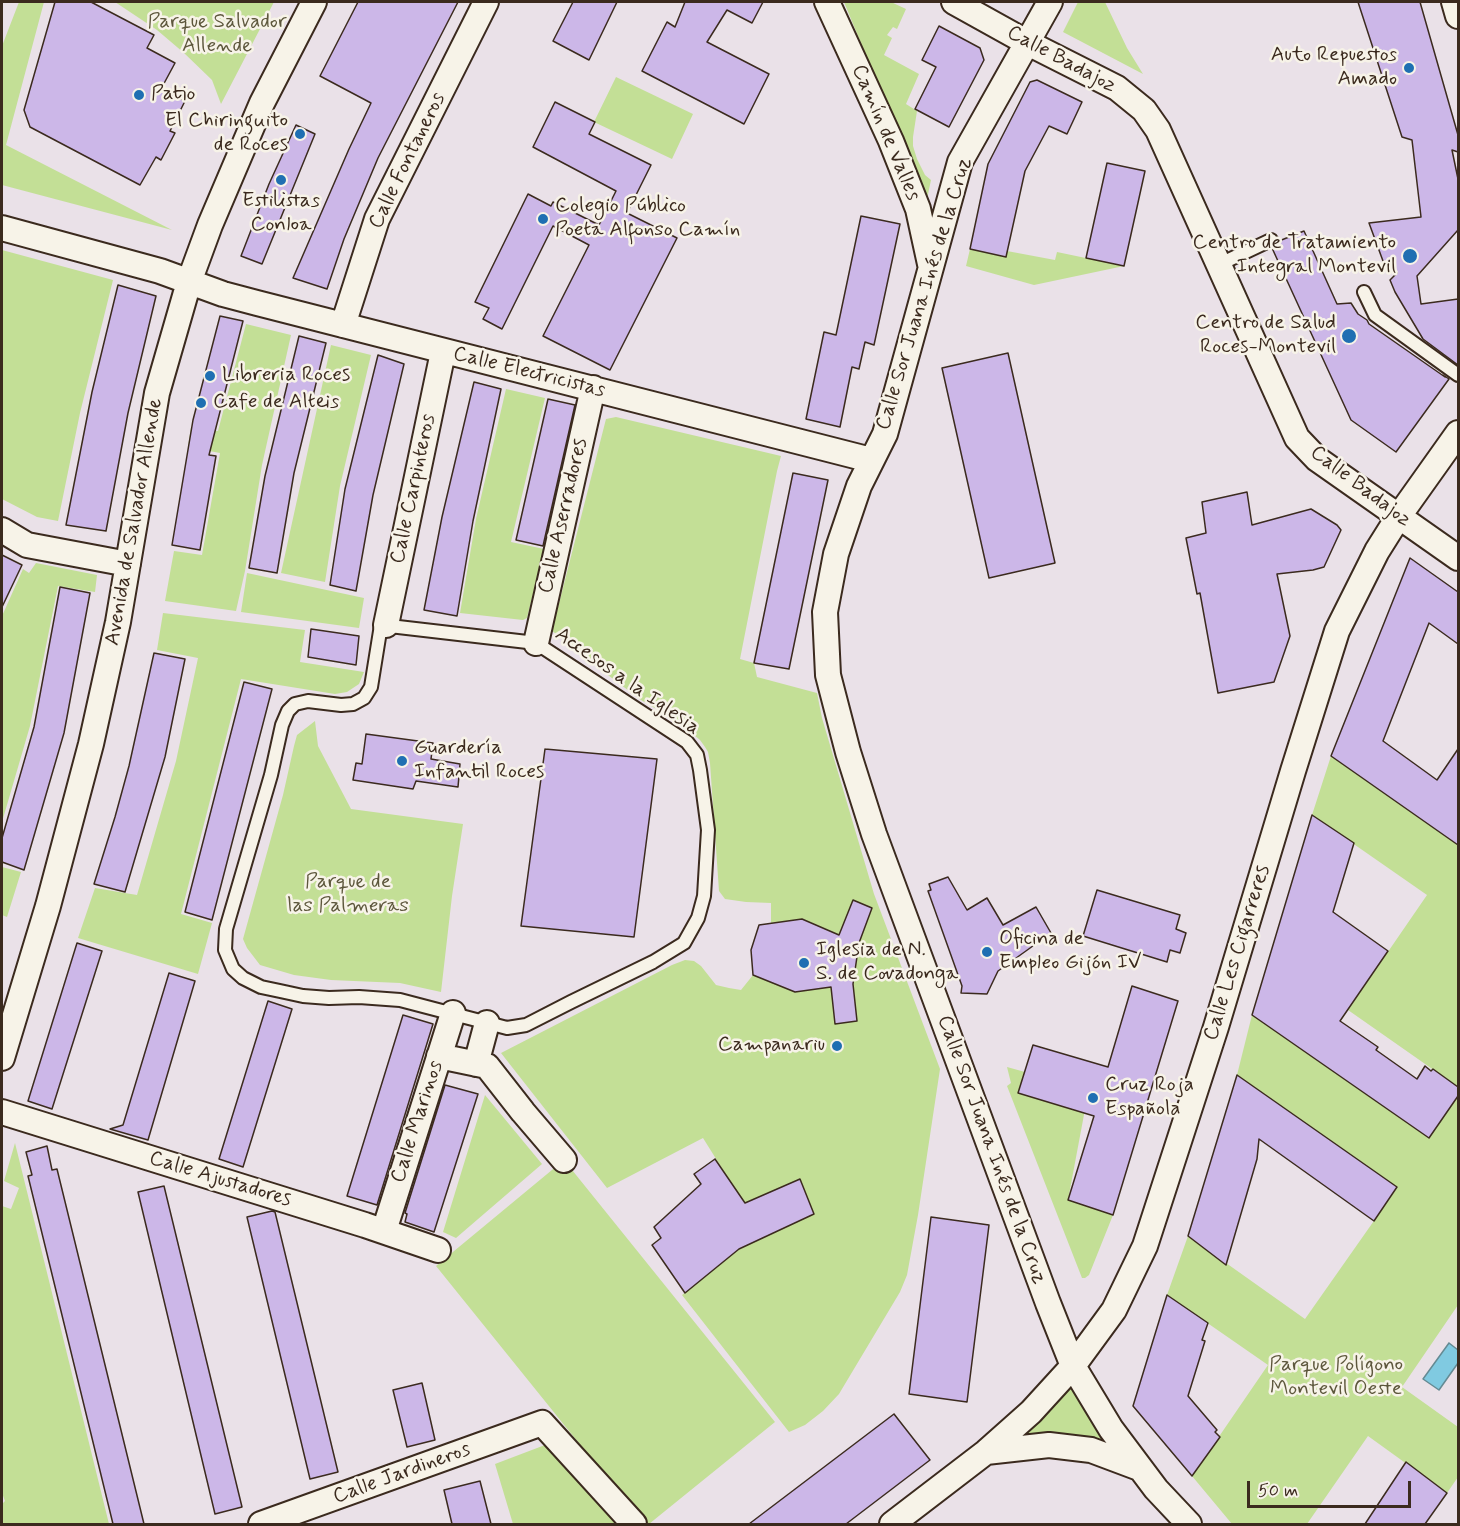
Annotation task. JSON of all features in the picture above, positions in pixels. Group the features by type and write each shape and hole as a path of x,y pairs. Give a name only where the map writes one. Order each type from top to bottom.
{"street":[{"name":"Avenida de Salvador Allende","path":"2,1058 48,906 91,744 118,622 157,393 189,282 210,225 262,103 314,2"},
{"name":"Calle Fontaneros","path":"343,325 377,219 486,2"},
{"name":"Camín de Valles","path":"827,2 891,141 918,209 931,268"},
{"name":"Calle Badajoz","path":"954,2 1117,88 1144,110 1158,130 1297,438 1317,459 1458,558"},
{"name":"Calle Sor Juana Inés de la Cruz","path":"1050,2 960,162 885,434 859,486 836,554 825,612 828,675 848,752 874,834 1073,1366 1111,1429 1139,1468 1189,1524"},
{"path":"1454,2 1458,16"},
{"name":"Calle Electricistas","path":"2,228 160,271 257,303 871,460"},
{"name":"Calle Carpinteros","path":"386,625 443,352"},
{"name":"Calle Aserradores","path":"536,643 592,388"},
{"name":"Calle Les Cigarreres","path":"892,1524 986,1452 1031,1412 1073,1366 1114,1310 1145,1246 1216,1028 1337,631 1377,551 1458,433"},
{"path":"2,530 27,545 128,564"},
{"name":"Calle Marinos","path":"384,1231 453,1013"},
{"path":"476,1064 487,1023"},
{"path":"439,1056 487,1066 564,1160"},
{"name":"Calle Ajustadores","path":"2,1112 384,1231 438,1250"},
{"name":"Calle Jardineros","path":"261,1524 542,1423 634,1524"},
{"path":"986,1452 1049,1444 1090,1450 1139,1468"}],"lane":[{"path":"1218,265 1271,240"},
{"path":"1364,292 1375,315 1458,375"},
{"name":"Accesos a la Iglesia","path":"386,625 381,625 371,687 364,698 353,704 341,705 308,700 295,704 288,711 282,725 271,775 226,929 225,950 233,969 243,978 261,987 303,996 400,1000 507,1028 526,1025 653,962 684,943 699,918 704,896 708,830 697,755 687,742 536,643"},
{"path":"386,625 536,643"}],"green space":[{"path":"19,2 44,2 6,145 172,230 2,185 2,46"},
{"name":"Parque Salvador Allende","path":"115,2 274,2 221,104 212,80 184,53 157,30"},
{"path":"844,2 891,2 906,9 897,29 893,27 887,35 892,38 884,55 919,74 906,104 917,111 913,146 925,175 931,180 927,199 925,199"},
{"path":"1078,2 1105,2 1127,48 1143,74 1063,32"},
{"path":"616,77 693,114 672,159 594,122"},
{"path":"970,249 1005,257 1007,251 1055,260 1057,252 1124,266 1034,285 966,266"},
{"path":"2,250 113,280 80,413 58,521 37,517 2,499"},
{"path":"246,324 291,335 262,465 245,571 236,611 165,601 174,551 202,555 220,453 188,447 191,427 218,431"},
{"path":"331,345 371,355 340,486 325,582 281,573"},
{"path":"506,389 545,398 511,542 544,549 527,618 523,620 460,613 476,519"},
{"path":"616,417 781,456 740,659 754,663 757,677 817,693 822,718 874,894 940,1069 918,1215 907,1275 900,1292 839,1394 805,1425 789,1432 682,1295 739,1249 814,1214 800,1179 715,1217 707,1205 733,1186 703,1138 607,1188 501,1053 685,960 694,961 701,966 716,985 729,988 741,990 753,975 795,992 831,987 835,1024 857,1021 853,984 859,943 872,908 853,901 839,935 803,919 771,923 771,903 725,899 719,891 710,763 705,747 677,721 641,700 552,631 606,419"},
{"path":"36,563 97,575 95,592 58,586 30,726 2,822 2,616 23,569 29,573"},
{"path":"247,573 364,598 359,628 241,612"},
{"path":"163,613 305,630 300,662 364,672 359,684 347,692 335,694 241,679 181,914 212,923 198,974 78,938 95,888 137,895 176,761 198,658 157,650"},
{"name":"Parque de las Palmeras","path":"315,721 318,746 351,809 463,824 441,992 400,983 331,980 294,975 260,965 247,948 243,939 283,795 297,735"},
{"path":"1331,756 1458,845 1458,1087 1348,1010 1427,895 1312,815"},
{"path":"2,867 21,872 7,917 2,915"},
{"name":"Parque Polígono Montevil Oeste","path":"1252,1015 1429,1138 1458,1096 1458,1305 1402,1387 1458,1427 1458,1477 1447,1493 1368,1436 1307,1524 1232,1524 1192,1476 1268,1365 1167,1295 1188,1236 1305,1319 1397,1188 1237,1075"},
{"path":"1007,1067 1025,1072 1018,1093 1086,1104 1068,1200 1113,1215 1089,1275 1085,1278 1082,1278 1007,1086 1011,1083"},
{"path":"485,1095 542,1164 456,1238 443,1232"},
{"path":"15,1143 109,1524 2,1524 2,1504 5,1501 2,1493 2,1206 11,1209 19,1188 4,1181"},
{"path":"564,1160 775,1422 649,1524 644,1524 436,1266"},
{"path":"1071,1387 1075,1388 1091,1420 1114,1452 1016,1442"},
{"path":"545,1445 625,1524 513,1524 495,1464"}],"water":[{"path":"1449,1343 1458,1350 1458,1363 1439,1390 1423,1379"}],"building":[{"name":"Patio","path":"55,2 91,2 154,35 147,48 175,63 161,89 185,101 170,131 175,133 161,160 156,157 140,185 30,127 24,110"},
{"path":"358,2 458,2 378,158 344,239 327,289 293,278 371,103 320,76"},
{"path":"573,2 617,2 589,60 553,41"},
{"path":"685,2 763,2 752,23 727,10 707,42 769,74 744,124 642,71 667,22 675,27"},
{"path":"1358,2 1420,2 1458,135 1458,152 1452,150 1458,179 1458,230 1417,276 1421,304 1458,299 1458,365 1423,339 1395,292 1390,280 1397,273 1383,261 1369,223 1421,217 1412,140 1402,137"},
{"path":"939,26 980,48 984,60 949,127 915,109 936,67 922,60"},
{"path":"1037,80 1082,102 1067,134 1049,126 1025,171 1006,257 970,249 988,164 1030,82"},
{"path":"555,102 595,122 589,134 651,165 627,213 677,238 610,370 543,336 589,245 553,226 502,329 483,319 489,308 475,302 528,194 551,206 553,202 599,225 616,191 533,147"},
{"path":"296,125 315,134 262,264 241,256 269,184"},
{"path":"1107,163 1145,171 1124,266 1086,258"},
{"path":"861,216 900,224 874,345 865,342 859,369 852,367 840,427 806,419 824,332 836,335"},
{"name":"Centro de Salud Roces-Montevil","path":"1304,231 1337,304 1351,303 1358,314 1369,324 1449,379 1396,452 1351,420 1272,248 1279,241"},
{"path":"118,285 156,296 128,413 106,531 66,525 92,392"},
{"path":"220,316 243,321 209,455 216,456 200,550 172,545 193,420"},
{"path":"299,336 326,343 294,473 277,573 249,568 265,476"},
{"path":"1008,353 1055,563 989,578 942,368"},
{"path":"378,355 404,364 373,495 356,591 330,585 345,489"},
{"path":"474,382 501,389 473,521 457,616 424,610 442,517"},
{"path":"548,399 575,405 543,546 516,540"},
{"path":"793,473 828,480 789,669 754,663"},
{"path":"1247,492 1252,525 1311,509 1337,525 1341,530 1324,567 1277,574 1290,636 1274,682 1218,693 1200,593 1197,594 1186,538 1206,533 1202,502"},
{"path":"2,555 22,565 2,607"},
{"path":"1410,558 1458,592 1458,644 1429,623 1383,741 1437,780 1458,749 1458,845 1331,756"},
{"path":"60,587 90,593 64,733 24,870 2,862 2,838 34,727"},
{"path":"311,629 359,636 356,665 308,657"},
{"path":"154,653 185,659 165,757 125,892 94,884 129,766"},
{"path":"244,682 272,689 212,920 185,912"},
{"name":"Guardería Infantil Roces","path":"366,734 433,743 431,759 460,764 458,787 416,781 413,789 353,780 356,763 362,764"},
{"path":"545,749 657,759 634,937 521,926"},
{"path":"1312,815 1354,843 1333,912 1388,951 1340,1021 1378,1047 1376,1050 1417,1079 1425,1066 1458,1087 1458,1096 1429,1138 1252,1015"},
{"name":"Oficina de Empleo Gijón IV","path":"948,877 967,910 987,898 1003,925 1036,907 1051,933 998,971 987,994 961,993 962,986 928,891 931,890 929,884"},
{"path":"1097,890 1180,915 1176,929 1186,933 1180,953 1170,950 1167,962 1083,936"},
{"name":"Iglesia de N. S. de Covadonga","path":"853,900 872,908 859,943 853,984 857,1021 835,1024 831,987 795,992 753,975 751,950 759,925 802,919 839,935"},
{"path":"77,943 102,951 52,1109 28,1101"},
{"path":"169,973 195,981 148,1140 110,1129 123,1125"},
{"name":"Cruz Roja Española","path":"1132,986 1178,1001 1113,1215 1068,1200 1094,1116 1018,1093 1033,1045 1108,1067"},
{"path":"268,1001 292,1009 243,1167 219,1159"},
{"path":"403,1015 433,1024 377,1205 347,1196"},
{"path":"1237,1075 1397,1187 1374,1221 1259,1139 1257,1159 1226,1265 1188,1236"},
{"path":"445,1085 478,1094 434,1232 405,1222 407,1214 405,1213"},
{"path":"47,1146 52,1170 57,1169 144,1524 113,1524 28,1176 32,1175 26,1152"},
{"path":"715,1159 745,1203 800,1179 814,1214 739,1249 685,1293 652,1245 661,1238 654,1227 701,1184 694,1174"},
{"path":"164,1186 242,1507 215,1514 138,1192"},
{"path":"275,1212 338,1472 310,1479 247,1217"},
{"path":"931,1217 989,1225 967,1402 909,1394"},
{"path":"1167,1295 1208,1323 1202,1340 1205,1341 1188,1396 1217,1430 1215,1432 1220,1437 1192,1476 1133,1406"},
{"path":"422,1383 435,1440 407,1447 393,1390"},
{"path":"894,1414 930,1460 846,1524 749,1524"},
{"path":"1406,1462 1447,1493 1425,1524 1365,1524"},
{"path":"480,1481 491,1524 452,1524 444,1490"}],"place":[{"name":"Auto Repuestos Amado","path":"1409,68"},
{"name":"Patio","path":"139,95"},
{"name":"El Chiringuito de Roces","path":"300,134"},
{"name":"Estilistas Conloa","path":"281,180"},
{"name":"Colegio Público Poeta Alfonso Camín","path":"543,219"},
{"name":"Centro de Tratamiento Integral Montevil","path":"1410,256"},
{"name":"Centro de Salud Roces-Montevil","path":"1349,336"},
{"name":"Libreria Roces","path":"210,376"},
{"name":"Cafe de Alteis","path":"201,403"},
{"name":"Guardería Infantil Roces","path":"402,761"},
{"name":"Oficina de Empleo Gijón IV","path":"987,952"},
{"name":"Iglesia de N. S. de Covadonga","path":"804,963"},
{"name":"Campanariu","path":"837,1046"},
{"name":"Cruz Roja Española","path":"1093,1098"}]}
